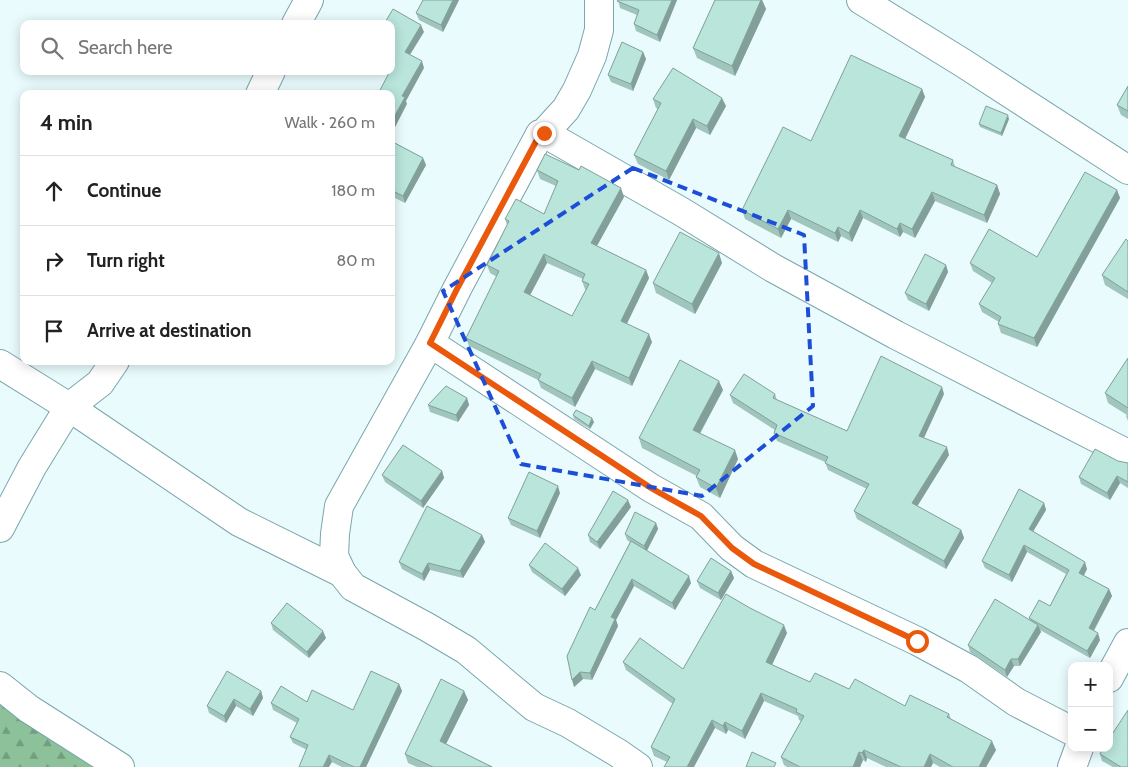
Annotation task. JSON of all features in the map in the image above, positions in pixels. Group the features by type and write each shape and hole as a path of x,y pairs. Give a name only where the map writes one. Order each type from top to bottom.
{"street":[{"path":"298,20 309,0"},
{"path":"599,0 599,30 592,56 577,90 566,109 544,133 540,134 430,343 339,506 334,556 342,573 353,587 427,626 466,650 534,707 568,724 638,767"},
{"path":"861,0 964,63 1128,170"},
{"path":"262,90 270,75"},
{"path":"544,133 682,212 781,272 896,335 1128,454"},
{"path":"430,343 651,488 701,516 732,548 754,564 917,641 969,669 1016,702 1068,729"},
{"path":"0,364 69,407 239,522 342,573"},
{"path":"0,528 32,467 69,407 100,383 112,365"},
{"path":"1116,678 1128,643"},
{"path":"0,686 29,709 120,767"},
{"path":"1072,767 1077,752"}],"highlighted area":[{"path":"633,168 804,235 813,406 702,496 521,464 443,291"}],"green space":[{"path":"0,704 95,767 0,767"}],"building":[{"path":"423,0 453,0 441,25 416,13"},
{"path":"618,0 672,0 657,35 634,24 639,10"},
{"path":"715,0 761,0 732,66 693,48"},
{"path":"393,9 421,25 405,52 422,61 402,96 405,97 395,116 395,90 380,90 388,75 395,75 395,20 386,20"},
{"path":"622,42 643,52 631,84 608,75"},
{"path":"851,55 922,89 899,136 953,160 951,165 997,185 984,215 932,192 912,229 900,223 897,229 860,210 849,233 838,227 835,233 788,210 778,229 742,210 783,127 811,141"},
{"path":"673,68 722,98 707,126 693,119 666,171 634,155 661,103 653,99"},
{"path":"1128,86 1128,111 1117,105"},
{"path":"986,106 1008,115 1001,133 979,124"},
{"path":"395,143 423,158 403,196 395,192"},
{"path":"545,154 579,170 581,166 621,188 591,243 646,270 621,321 649,334 629,378 592,361 572,398 538,380 541,374 466,338 499,271 487,265 509,221 505,219 516,199 544,214 558,181 537,170","holes":["544,254 585,274 582,281 589,284 572,316 524,292"]},
{"path":"1085,172 1117,190 1034,338 998,324 1001,317 979,304 995,278 970,263 989,229 1037,257"},
{"path":"680,232 719,253 692,304 653,283"},
{"path":"1126,239 1128,241 1128,292 1102,275"},
{"path":"925,254 946,265 926,304 905,293"},
{"path":"881,356 942,387 919,436 947,447 912,503 961,530 944,561 854,511 869,484 825,463 828,457 774,433 777,425 730,395 744,374 775,394 773,398 847,431"},
{"path":"1128,358 1128,408 1105,393"},
{"path":"680,360 719,381 693,430 735,450 716,488 696,477 700,470 639,438"},
{"path":"446,386 467,398 456,415 428,405"},
{"path":"576,410 592,418 589,426 573,415"},
{"path":"403,445 442,471 421,501 382,475"},
{"path":"1095,449 1118,461 1128,463 1128,482 1117,476 1107,493 1079,477"},
{"path":"529,472 558,486 537,531 508,518"},
{"path":"1019,489 1044,503 1029,529 1085,562 1079,573 1109,589 1089,628 1098,633 1087,651 1029,618 1039,600 1050,606 1069,570 1024,545 1009,575 982,561"},
{"path":"613,491 628,500 597,542 588,535"},
{"path":"427,506 482,535 460,571 428,563 422,574 399,562"},
{"path":"635,512 656,523 644,546 625,534"},
{"path":"631,541 689,576 672,603 632,579 611,617 615,619 590,673 580,672 572,680 567,656 590,607 595,610"},
{"path":"545,543 578,568 562,589 529,565"},
{"path":"711,558 731,571 718,593 697,581"},
{"path":"726,594 784,625 766,662 810,682 815,673 849,689 855,679 905,706 910,695 949,714 947,717 992,741 979,767 953,767 930,754 924,767 901,767 864,750 862,753 859,752 853,767 800,767 781,757 804,716 796,712 797,709 761,693 742,731 725,722 723,726 712,720 687,767 664,767 670,757 651,747 675,699 623,662 640,638 683,669"},
{"path":"995,599 1038,625 1018,659 1011,659 1005,670 968,645"},
{"path":"287,603 323,631 307,652 271,623"},
{"path":"227,671 261,691 250,709 234,699 224,716 207,706"},
{"path":"371,671 399,684 360,767 354,767 329,755 323,767 299,767 308,745 290,737 299,719 271,703 281,686 307,702 312,690 353,710"},
{"path":"441,679 464,691 440,741 492,767 433,767 405,754"},
{"path":"1128,710 1128,767 1121,767 1100,754 1101,752 1113,752 1113,733"},
{"path":"752,752 776,763 774,767 746,767"}],"route":[{"path":"544,133 540,134 430,343 651,488 701,516 732,548 754,564 917,641"}]}
